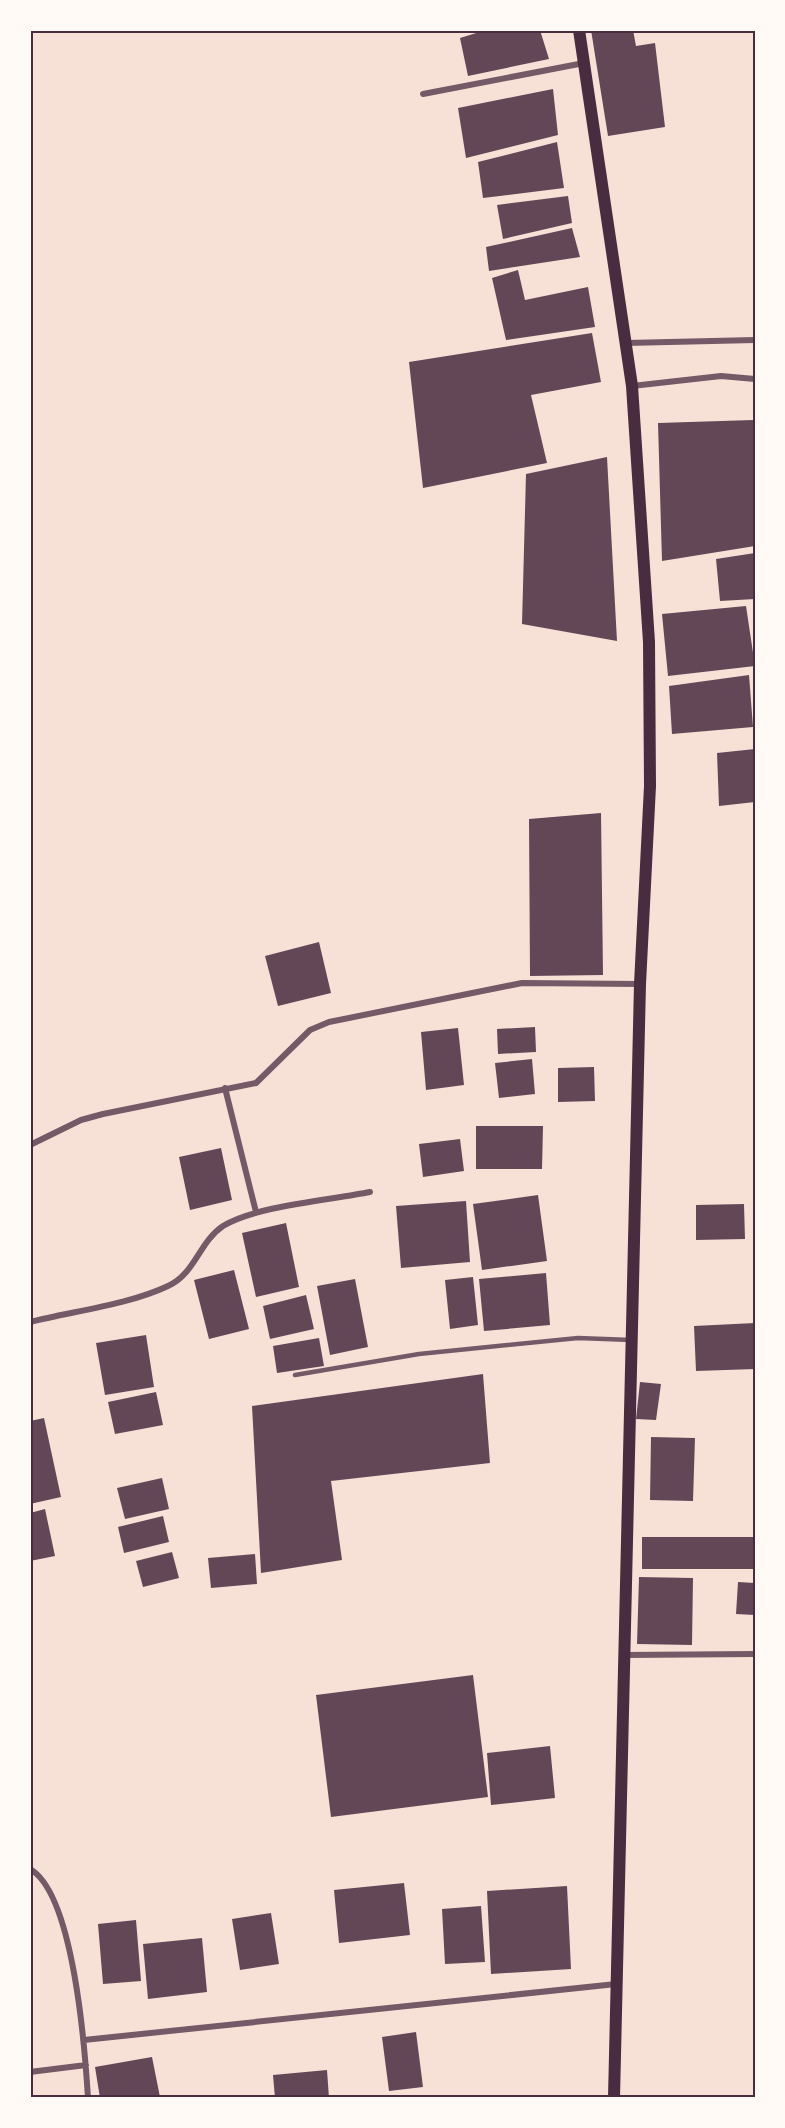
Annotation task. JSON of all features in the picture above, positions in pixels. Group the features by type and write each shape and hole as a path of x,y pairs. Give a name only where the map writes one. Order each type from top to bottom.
{"main road":[{"path":"579,30 632,386 649,642 650,786 640,984 614,2098"}],"street":[{"path":"423,94 585,63"},
{"path":"626,343 755,340"},
{"path":"632,386 721,376 755,379"},
{"path":"30,1145 81,1120 256,1083 310,1030 357,1015 439,1002 522,983 640,984"},
{"path":"225,1089 256,1212"},
{"path":"30,1322 150,1293 170,1285 188,1272 208,1242 222,1227 256,1212 370,1192"},
{"path":"624,1655 755,1654"},
{"path":"30,1869 44,1882 67,1935 84,2040 88,2098"},
{"path":"84,2040 616,1984"},
{"path":"30,2072 86,2065"}],"lane":[{"path":"295,1375 419,1354 578,1338 631,1340"}],"building":[{"path":"486,30 540,30 549,59 468,76 460,38"},
{"path":"591,30 633,30 636,46 655,43 665,127 608,136"},
{"path":"553,89 558,135 466,158 458,108"},
{"path":"557,142 564,188 483,198 478,162"},
{"path":"568,196 572,223 503,239 497,205"},
{"path":"572,228 580,257 489,271 486,247"},
{"path":"518,270 525,300 588,287 595,327 506,340 492,278"},
{"path":"592,333 601,382 531,395 547,463 423,488 409,362"},
{"path":"753,420 755,546 662,561 658,423"},
{"path":"607,457 617,641 522,624 526,474"},
{"path":"755,553 755,599 720,601 716,559"},
{"path":"746,606 755,666 668,676 662,614"},
{"path":"749,675 753,727 672,734 669,686"},
{"path":"755,749 755,802 719,806 717,753"},
{"path":"601,813 603,975 530,976 529,819"},
{"path":"319,942 331,993 278,1006 265,956"},
{"path":"535,1027 536,1052 498,1054 497,1029"},
{"path":"458,1028 464,1085 426,1090 421,1032"},
{"path":"532,1059 535,1094 499,1098 495,1063"},
{"path":"594,1067 595,1101 558,1102 558,1068"},
{"path":"476,1126 543,1126 542,1169 476,1169"},
{"path":"460,1139 464,1171 423,1177 419,1144"},
{"path":"221,1148 232,1200 190,1210 179,1157"},
{"path":"538,1195 547,1261 482,1270 473,1204"},
{"path":"466,1201 470,1262 401,1268 396,1206"},
{"path":"744,1204 745,1239 696,1240 696,1205"},
{"path":"286,1223 299,1287 256,1297 242,1233"},
{"path":"234,1270 249,1329 209,1339 194,1280"},
{"path":"546,1273 550,1325 484,1331 479,1279"},
{"path":"473,1277 478,1325 450,1329 445,1280"},
{"path":"355,1279 368,1347 330,1355 317,1286"},
{"path":"306,1295 314,1329 270,1339 263,1306"},
{"path":"755,1323 755,1369 696,1371 694,1326"},
{"path":"146,1335 154,1387 105,1395 96,1343"},
{"path":"319,1338 324,1366 277,1373 273,1346"},
{"path":"483,1374 490,1463 331,1481 342,1560 261,1573 252,1406"},
{"path":"640,1382 661,1384 656,1420 636,1419"},
{"path":"156,1392 163,1425 115,1434 108,1402"},
{"path":"44,1418 61,1497 30,1504 30,1421"},
{"path":"651,1437 695,1438 693,1501 650,1500"},
{"path":"162,1478 169,1509 125,1519 117,1488"},
{"path":"45,1509 55,1556 30,1561 30,1513"},
{"path":"163,1516 169,1542 124,1553 118,1527"},
{"path":"642,1537 755,1537 755,1569 642,1569"},
{"path":"172,1552 179,1578 143,1587 136,1561"},
{"path":"255,1554 257,1584 211,1588 208,1558"},
{"path":"639,1577 693,1578 692,1645 637,1644"},
{"path":"738,1582 755,1583 755,1615 736,1614"},
{"path":"473,1675 488,1797 331,1817 316,1695"},
{"path":"550,1746 555,1798 491,1805 487,1753"},
{"path":"404,1883 410,1935 339,1943 334,1890"},
{"path":"567,1886 571,1969 491,1974 487,1891"},
{"path":"481,1906 485,1962 445,1964 442,1909"},
{"path":"271,1913 279,1964 240,1970 232,1919"},
{"path":"136,1920 141,1981 103,1984 98,1924"},
{"path":"202,1938 207,1992 148,1999 143,1944"},
{"path":"416,2032 423,2087 389,2091 382,2037"},
{"path":"152,2057 160,2097 100,2098 95,2067"},
{"path":"327,2070 329,2098 275,2098 273,2075"}]}
